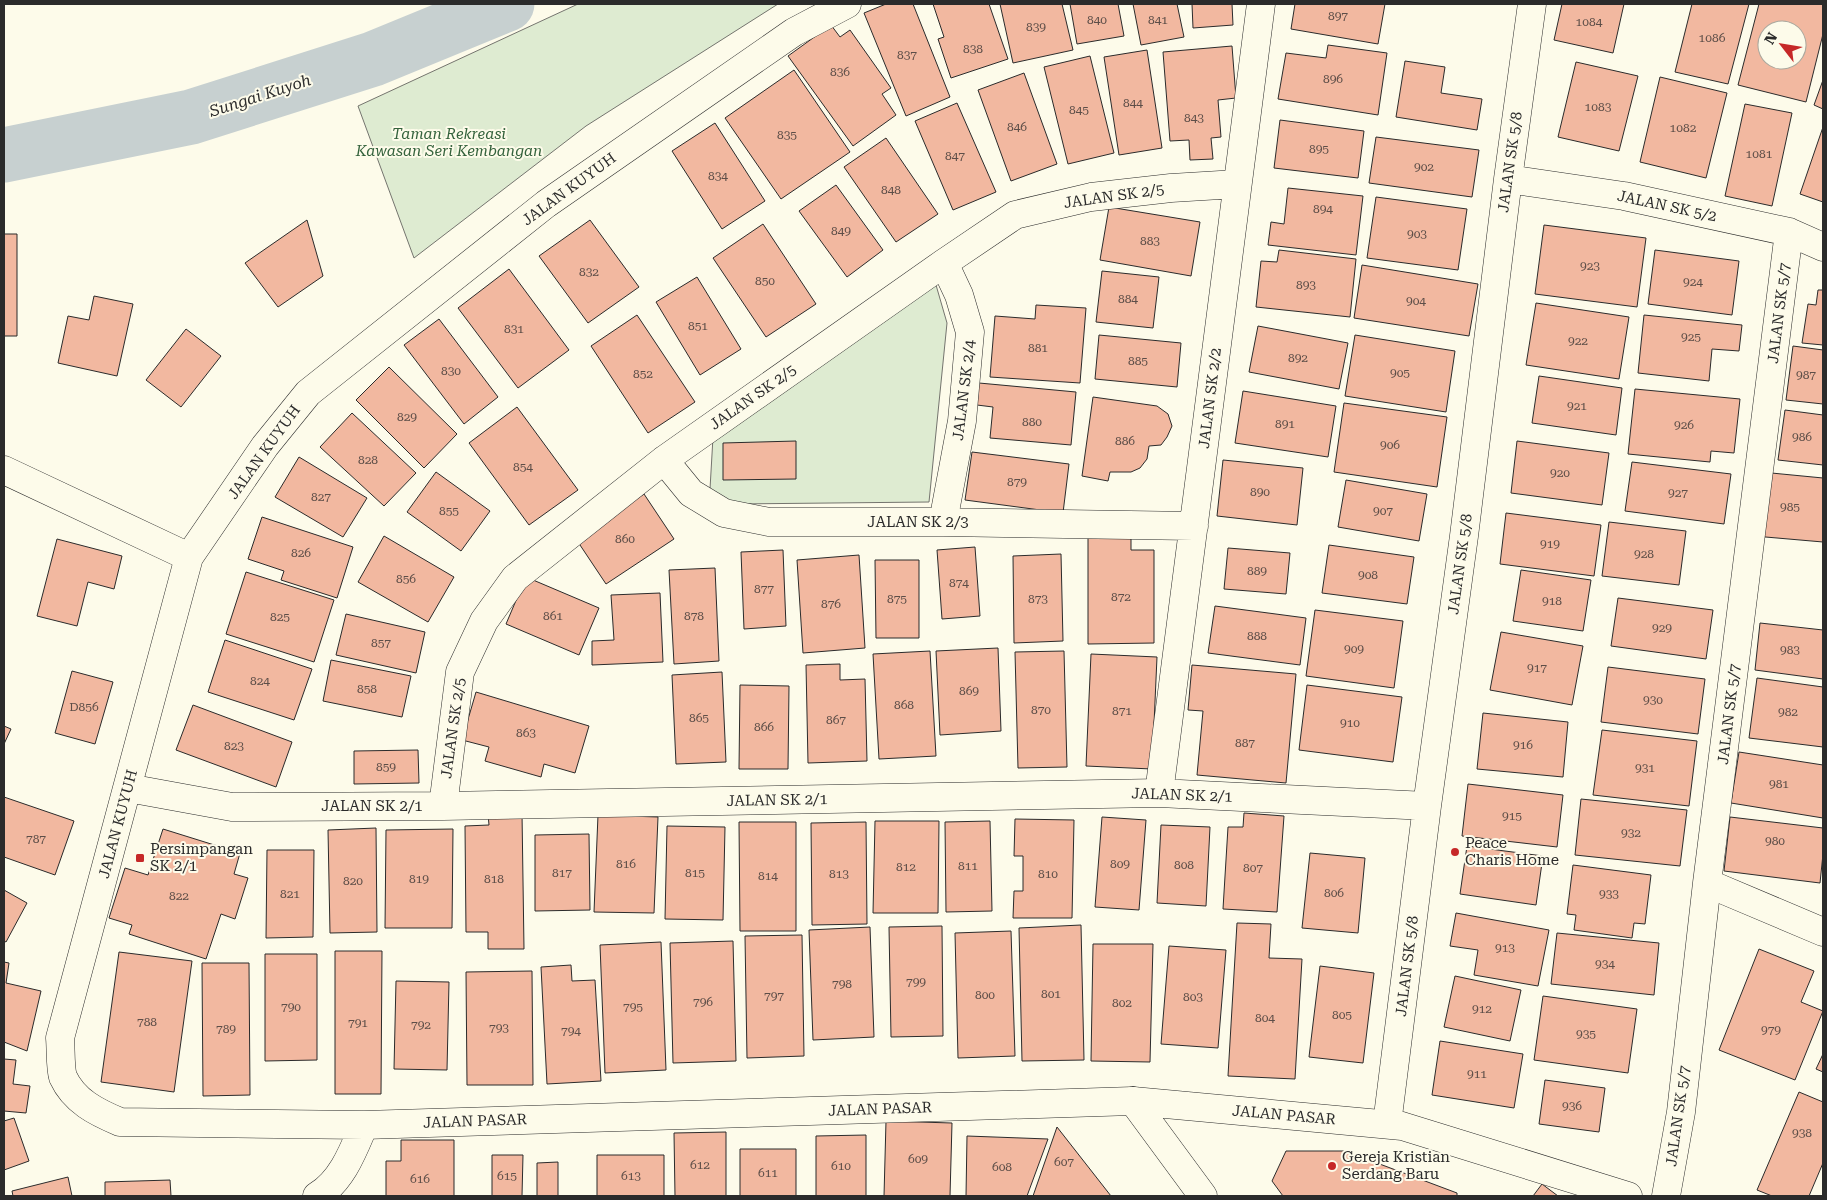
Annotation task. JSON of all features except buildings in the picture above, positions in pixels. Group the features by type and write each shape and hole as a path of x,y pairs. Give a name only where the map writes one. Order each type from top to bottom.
{"street":[{"name":"JALAN KUYUH","path":"120,1122 99,1113 79,1100 63,1076 60,1038 189,557 264,446 308,392 546,204 794,32 847,4"},
{"name":"JALAN SK 2/2","path":"1159,793 1261,4"},
{"name":"JALAN SK 5/8","path":"1387,1124 1532,4"},
{"name":"JALAN SK 5/2","path":"1508,180 1624,196 1789,232 1823,247"},
{"name":"JALAN SK 2/5","path":"443,806 460,672 484,622 515,578 664,460 944,262 1015,215 1091,196 1237,184"},
{"name":"JALAN SK 5/7","path":"1666,1196 1681,1112 1707,883 1789,232"},
{"name":"JALAN SK 2/4","path":"943,522 962,422 970,332 960,295 944,262"},
{"name":"JALAN SK 2/3","path":"664,460 691,493 724,513 769,522 943,522 1194,526"},
{"path":"4,470 189,557"},
{"name":"JALAN SK 2/1","path":"128,788 232,807 443,806 1159,793 1427,806"},
{"path":"1707,883 1823,932"},
{"path":"1133,1101 1203,1196"},
{"name":"JALAN PASAR","path":"120,1122 364,1125 1133,1101 1402,1126 1628,1196"},
{"path":"317,1196 328,1189 348,1162 364,1125"}],"green space":[{"name":"Taman Rekreasi Kawasan Seri Kembangan","path":"578,4 778,4 586,126 414,258 358,106"},
{"path":"936,285 947,323 929,502 734,504 710,489 713,437"}],"waterway":[{"name":"Sungai Kuyoh","path":"4,155 191,117 373,59 507,4"}],"place":[{"name":"Peace Charis Home","path":"1455,852"},
{"name":"Persimpangan SK 2/1","path":"140,858"},
{"name":"Gereja Kristian Serdang Baru","path":"1332,1166"}]}
